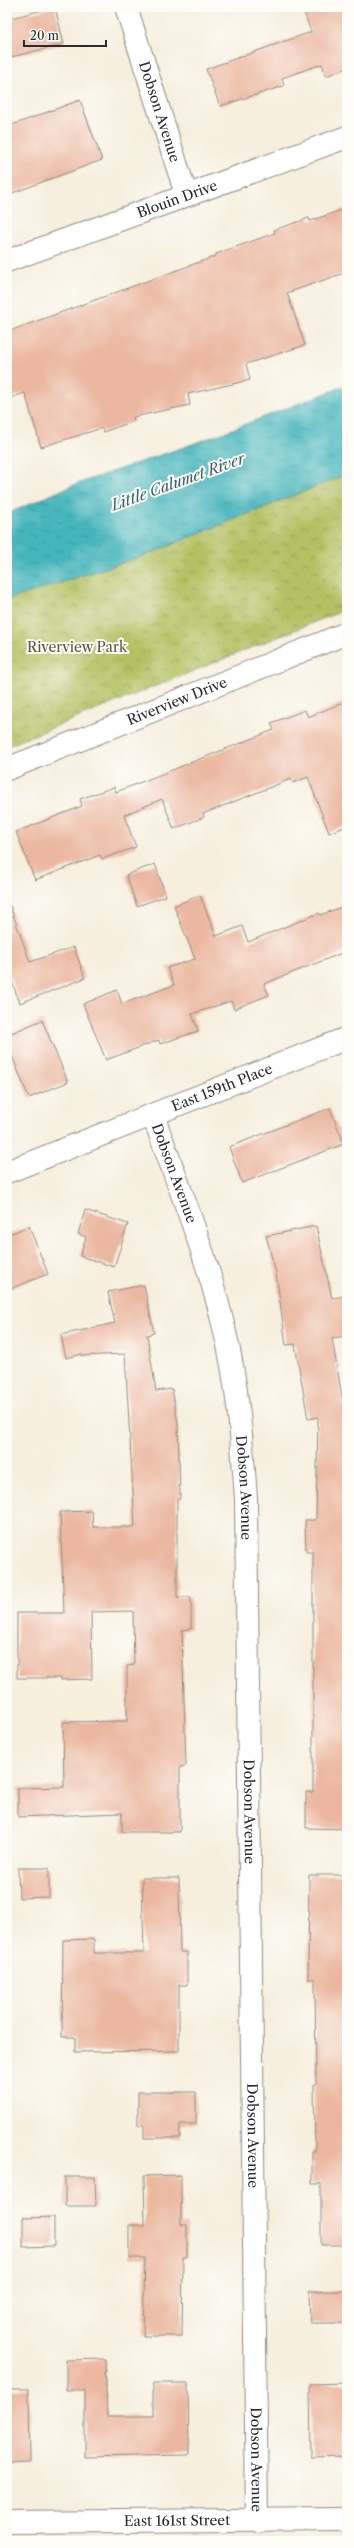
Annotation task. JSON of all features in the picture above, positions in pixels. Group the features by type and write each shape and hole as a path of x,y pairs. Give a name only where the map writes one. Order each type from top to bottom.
{"street":[{"name":"Dobson Avenue","path":"126,7 186,194"},
{"name":"Blouin Drive","path":"7,261 186,194 347,137"},
{"name":"Riverview Drive","path":"7,770 347,632"},
{"name":"East 159th Place","path":"7,1172 347,1038"},
{"name":"Dobson Avenue","path":"153,1115 208,1270 234,1378 242,1436 246,1499 257,2521"},
{"name":"East 161st Street","path":"7,2522 257,2521 347,2519"}],"green space":[{"name":"Riverview Park","path":"347,474 347,609 7,746 7,600 146,555"}],"water":[{"name":"Little Calumet River","path":"347,385 347,474 146,555 7,600 7,514 71,486 204,440"}],"building":[{"path":"55,7 64,44 7,58 7,19"},
{"path":"302,7 340,7 347,25 347,68 326,76 322,64 282,78 284,86 220,106 206,69 311,32"},
{"path":"80,100 102,160 7,195 7,127"},
{"path":"347,208 347,272 287,293 305,345 246,364 250,380 188,394 190,405 133,417 134,421 103,432 102,428 41,447 25,393 7,399 7,332 216,256 216,254 275,233 274,230 309,218 310,221"},
{"path":"347,701 347,826 329,833 308,777 293,783 291,779 203,814 204,817 174,829 162,799 124,815 136,847 102,859 100,855 35,880 16,832 82,806 80,799 114,787 116,792 274,730 271,723 305,710 308,717"},
{"path":"155,864 166,896 137,906 126,875"},
{"path":"200,895 216,936 242,926 248,942 319,913 320,915 347,905 347,951 264,984 269,995 234,1009 231,1001 192,1014 198,1031 160,1044 159,1040 106,1060 83,1004 117,990 122,1004 174,985 167,968 195,959 174,906"},
{"path":"7,906 10,906 30,962 74,947 85,978 20,1003 7,969"},
{"path":"42,1020 68,1082 29,1098 7,1044 7,1035"},
{"path":"330,1108 344,1144 242,1183 229,1147"},
{"path":"85,1210 128,1224 114,1267 80,1256 86,1237 78,1234"},
{"path":"29,1226 48,1274 7,1290 7,1235"},
{"path":"316,1226 332,1298 347,1296 347,1336 332,1338 347,1426 347,1829 306,1828 306,1792 313,1792 313,1552 306,1552 305,1520 316,1520 318,1417 308,1419 295,1344 286,1345 276,1273 266,1236"},
{"path":"144,1285 154,1333 147,1335 156,1391 172,1389 178,1423 180,1499 177,1499 177,1597 191,1597 191,1629 182,1630 186,1766 180,1767 180,1832 122,1832 122,1813 18,1817 18,1788 64,1787 63,1722 127,1721 127,1666 134,1665 133,1611 91,1612 92,1679 61,1680 61,1678 17,1678 17,1613 64,1613 60,1512 92,1511 93,1527 135,1527 125,1354 82,1356 82,1354 66,1358 61,1335 115,1323 108,1292"},
{"path":"18,1868 49,1868 49,1897 19,1898"},
{"path":"309,1875 347,1875 347,2245 321,2245 321,2184 312,2184 312,2151 315,2151 314,2084 316,2084 315,1979 308,1979"},
{"path":"142,1878 179,1878 180,1952 187,1952 187,1985 179,1985 179,2051 75,2052 75,2037 62,2037 63,1940 94,1939 94,1953 144,1953"},
{"path":"138,2092 196,2092 196,2124 180,2124 180,2138 144,2138 144,2125 138,2125"},
{"path":"181,2175 181,2225 187,2225 187,2257 183,2257 182,2336 143,2336 145,2258 129,2258 129,2225 145,2225 144,2176"},
{"path":"65,2177 95,2177 96,2206 65,2206"},
{"path":"54,2217 54,2246 23,2247 23,2218"},
{"path":"309,2291 347,2291 347,2323 310,2323"},
{"path":"105,2359 107,2416 153,2416 153,2383 188,2383 189,2455 85,2457 85,2390 66,2390 66,2360"},
{"path":"346,2383 346,2456 311,2457 310,2384"},
{"path":"7,2389 29,2389 30,2462 7,2463"}]}
